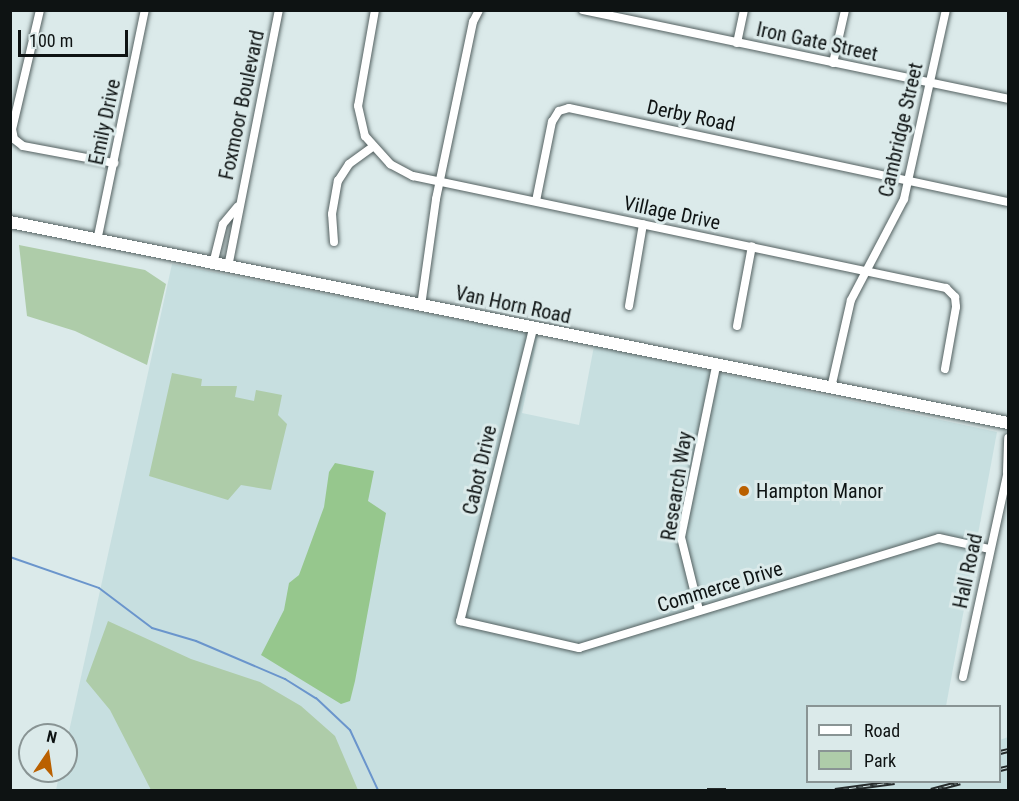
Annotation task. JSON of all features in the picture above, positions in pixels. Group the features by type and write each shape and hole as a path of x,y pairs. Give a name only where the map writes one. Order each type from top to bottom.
{"main road":[{"name":"Van Horn Road","path":"10,222 1008,423"}],"street":[{"path":"40,10 12,129 14,139 23,146 114,164"},
{"name":"Emily Drive","path":"98,241 145,10"},
{"name":"Foxmoor Boulevard","path":"228,267 238,205 279,10"},
{"path":"334,242 332,214 338,181 349,165 372,147 362,129 358,106 375,10"},
{"path":"421,306 440,181 473,22 479,10"},
{"name":"Iron Gate Street","path":"583,10 1008,99"},
{"path":"737,43 744,10"},
{"path":"833,63 845,10"},
{"name":"Cambridge Street","path":"831,388 848,308 898,215 946,10"},
{"name":"Derby Road","path":"536,201 552,122 559,111 569,108 908,178"},
{"name":"Village Drive","path":"372,147 399,170 440,181 946,288 955,297 955,313 945,369"},
{"path":"908,178 1008,202"},
{"name":"Foxmoor Boulevard","path":"213,264 223,224 238,205"},
{"path":"629,306 643,224"},
{"path":"737,326 752,246"},
{"name":"Cabot Drive","path":"460,621 533,329"},
{"name":"Research Way","path":"699,610 681,537 716,366"},
{"name":"Hall Road","path":"963,677 989,549 1008,471 1008,438"},
{"name":"Commerce Drive","path":"460,621 579,648 939,538 989,549"}],"shaded area":[{"path":"172,264 538,335 522,413 579,425 594,346 997,432 946,705 806,705 806,783 1001,783 1001,740 1008,737 1008,790 56,790 57,783 78,783 78,723 71,723"}],"green space":[{"path":"19,245 145,270 166,284 147,365 75,331 27,316"},
{"path":"172,373 202,379 201,386 237,386 235,397 254,401 256,390 282,395 278,415 287,424 271,490 241,485 228,500 149,476"},
{"path":"335,463 374,471 368,501 386,513 355,681 350,701 341,704 261,655 284,610 289,583 299,575 324,507 329,472"},
{"path":"108,621 191,659 260,682 301,706 335,736 358,790 151,790 110,710 86,681"}],"waterway":[{"path":"10,557 99,588 152,628 196,641 285,679 316,698 350,730 378,790"}],"railway":[{"path":"1001,752 1008,750"},
{"path":"1001,769 1008,767"},
{"path":"835,790 887,783"},
{"path":"931,790 956,783"},
{"path":"707,790 726,790"}],"place":[{"name":"Hampton Manor","path":"744,491"}]}
